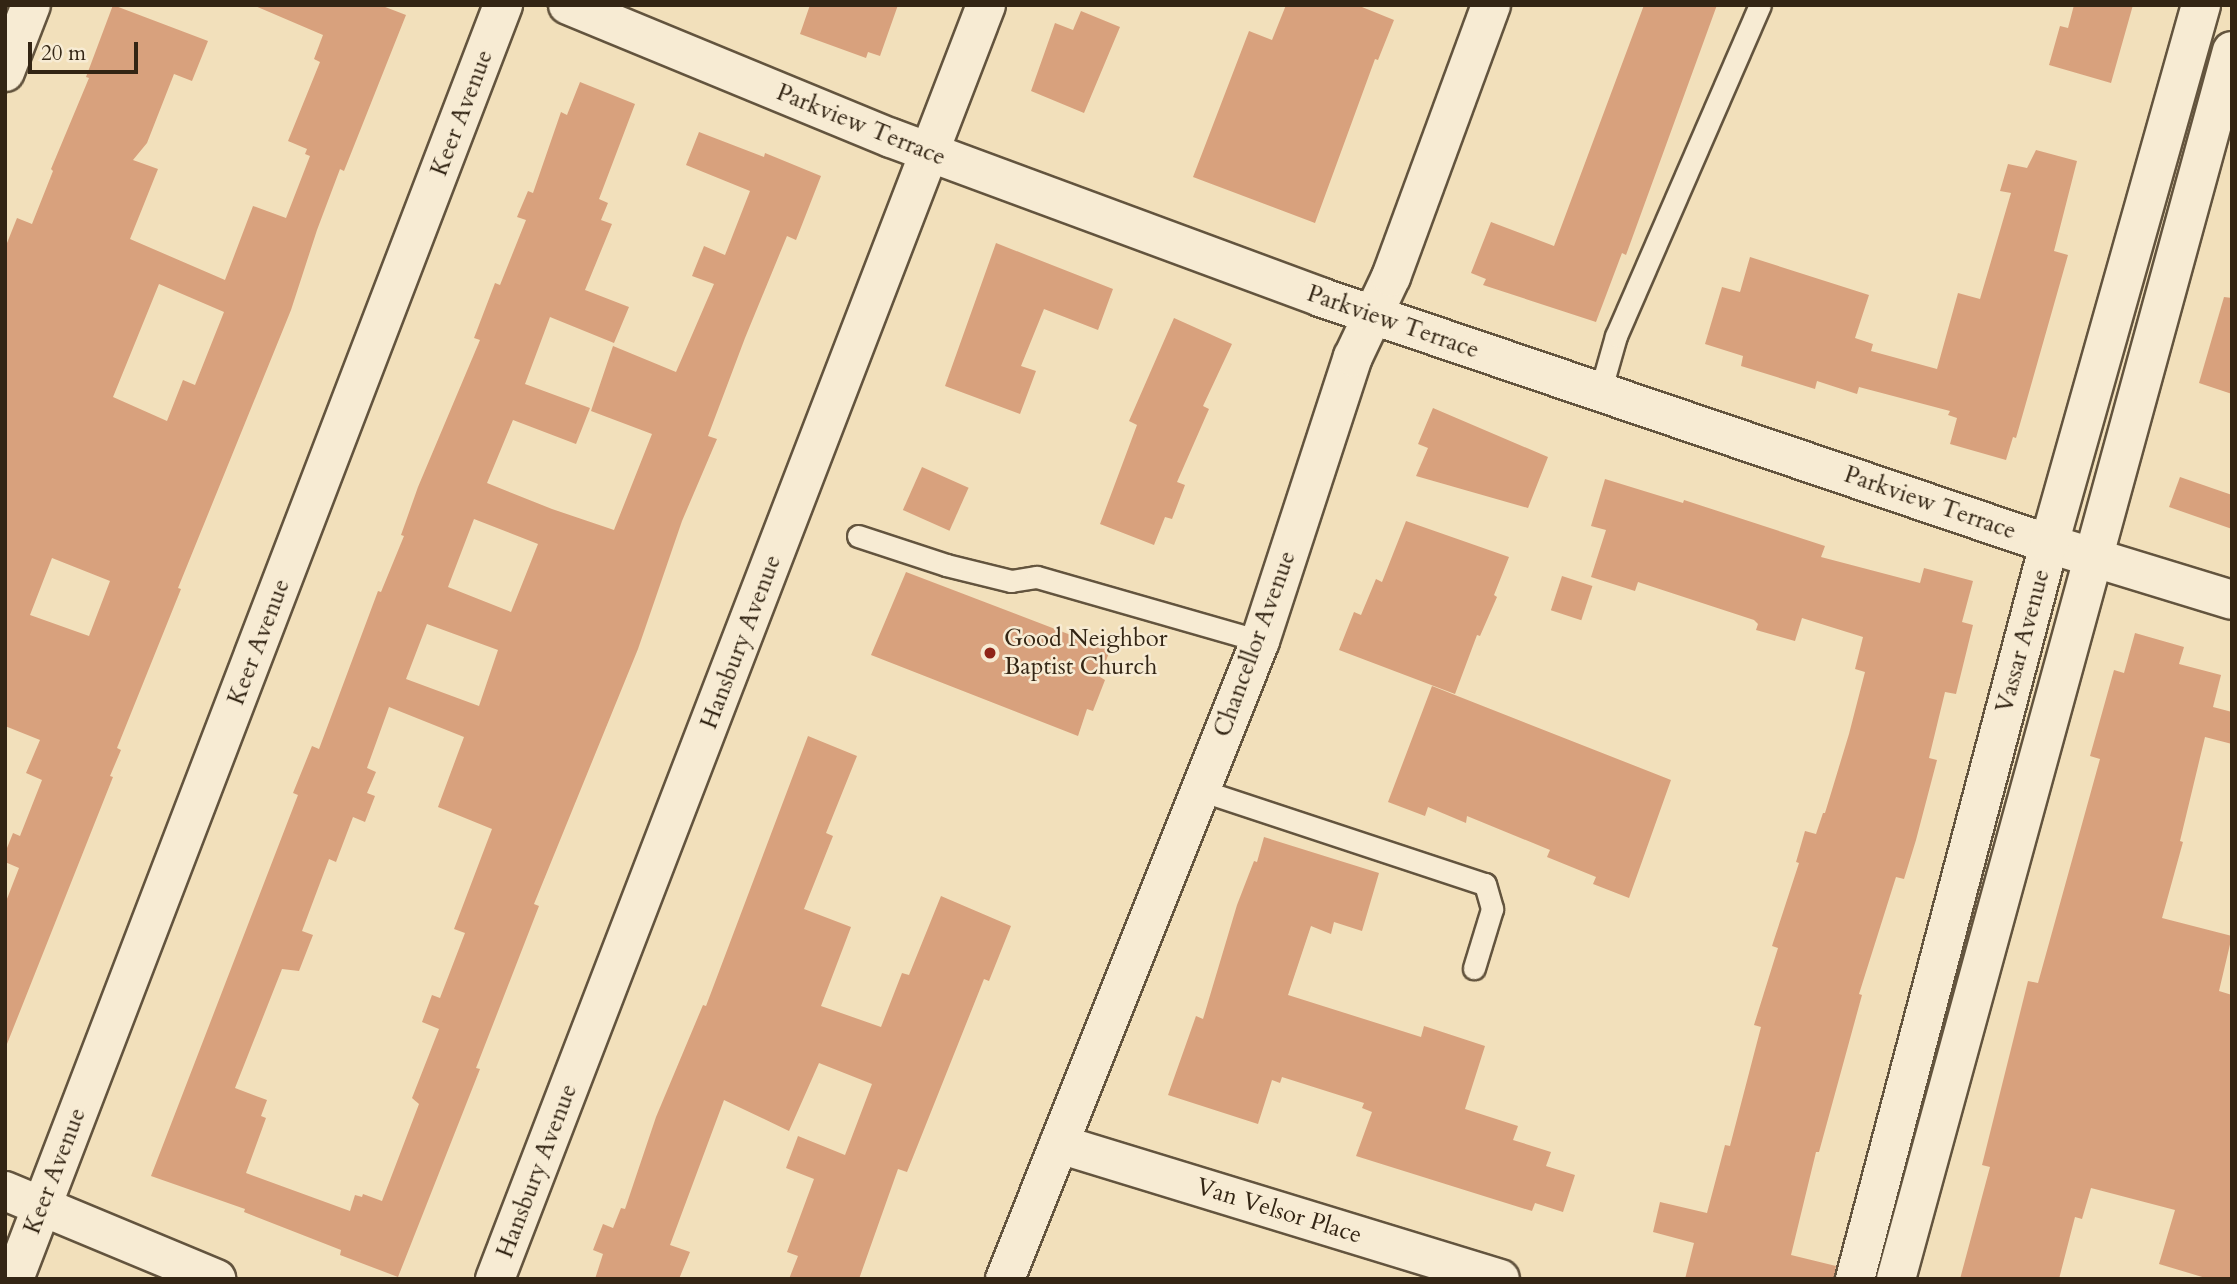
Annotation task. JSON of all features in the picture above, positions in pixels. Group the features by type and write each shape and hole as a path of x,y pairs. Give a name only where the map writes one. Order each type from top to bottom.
{"street":[{"path":"5,72 31,5"},
{"name":"Keer Avenue","path":"14,1279 503,5"},
{"name":"Parkview Terrace","path":"568,5 930,153 1320,297 1375,313 1422,333 2049,544 2232,600"},
{"name":"Hansbury Avenue","path":"495,1279 986,5"},
{"name":"Chancellor Avenue","path":"1005,1279 1260,641 1353,357 1391,277 1491,5"},
{"name":"Vassar Avenue","path":"1855,1279 2049,544 2201,5"},
{"name":"Vassar Avenue","path":"1896,1279 2232,51"},
{"path":"1937,964 1977,976"},
{"name":"Van Velsor Place","path":"1059,1144 1500,1279"},
{"path":"5,1191 216,1279"}],"lane":[{"path":"1600,393 1616,336 1760,5"},
{"path":"858,536 946,565 1011,581 1037,576 1260,641"},
{"path":"1200,790 1485,884 1492,909 1474,968"}],"building":[{"path":"113,5 208,41 192,81 174,74 147,143 133,160 158,169 130,239 225,280 253,206 286,218 310,156 305,154 307,149 288,141 320,62 314,59 323,35 253,5 380,5 406,15 344,171 340,169 291,310 178,588 181,589 117,748 121,750 110,776 113,777 7,1044 5,904 19,868 5,862 5,853 13,833 20,836 42,780 26,773 40,740 5,726 5,248 17,218 32,224 53,171 51,169 89,78 86,77","holes":["159,284 224,312 195,385 183,380 167,421 113,397","52,558 110,581 89,636 30,615"]},
{"path":"810,5 898,5 880,56 868,52 866,58 800,34"},
{"path":"1286,5 1357,5 1394,20 1378,60 1375,59 1315,223 1193,177 1249,31 1272,40"},
{"path":"1644,5 1717,5 1626,255 1622,253 1596,322 1483,285 1486,279 1471,273 1491,222 1554,246"},
{"path":"2074,5 2133,5 2111,83 2049,65 2060,26 2068,28"},
{"path":"1081,11 1120,27 1084,113 1031,91 1055,23 1073,30"},
{"path":"580,82 635,104 599,199 608,203 601,220 612,224 585,290 629,307 614,343 550,317 525,384 590,408 576,444 513,420 487,483 614,530 652,434 591,411 613,346 676,372 714,284 692,276 704,246 725,255 750,191 686,165 699,132 764,157 765,153 821,176 796,240 787,236 745,338 708,436 717,439 682,521 638,649 534,904 539,906 476,1068 480,1069 398,1277 340,1255 341,1250 244,1212 245,1209 151,1176 298,795 293,793 312,746 319,749 378,591 381,592 404,536 401,535 418,487 480,340 474,338 495,283 500,285 526,220 517,217 528,191 533,193 561,112 567,115","holes":["474,519 538,544 511,612 448,587","427,624 498,650 479,706 406,679","389,707 464,737 438,807 492,829 454,929 465,933 440,998 432,995 422,1022 439,1029 412,1098 419,1104 382,1201 363,1194 362,1197 355,1195 350,1211 246,1173 266,1118 261,1116 267,1100 235,1088 282,969 299,971 313,935 302,931 329,859 336,862 353,817 365,822 375,796 367,793 376,772 367,768"]},
{"path":"2036,150 2077,161 2054,251 2068,255 2016,438 2013,437 2006,460 1950,444 1957,418 1948,415 1950,411 1859,387 1857,394 1817,381 1815,389 1741,366 1743,356 1705,344 1722,287 1740,292 1750,257 1869,295 1855,338 1873,344 1871,351 1937,369 1958,293 1980,299 2011,193 2000,191 2008,164 2027,168"},
{"path":"996,243 1113,289 1098,330 1044,309 1021,366 1036,371 1020,414 945,386"},
{"path":"2224,297 2232,298 2232,394 2199,383"},
{"path":"1174,318 1232,344 1203,406 1209,409 1177,482 1185,485 1172,519 1165,517 1154,545 1100,524 1137,425 1129,421"},
{"path":"1433,408 1548,457 1528,508 1416,476 1428,448 1418,444"},
{"path":"922,467 969,488 949,531 903,510"},
{"path":"2180,477 2232,495 2232,529 2169,507"},
{"path":"1605,479 1683,503 1684,500 1825,546 1821,557 1920,583 1924,568 1973,581 1962,622 1973,625 1956,694 1945,692 1929,758 1937,760 1916,840 1904,879 1896,877 1859,994 1862,995 1819,1152 1816,1152 1791,1255 1836,1266 1834,1279 1685,1279 1694,1243 1653,1232 1660,1202 1707,1213 1725,1145 1730,1146 1761,1027 1754,1025 1778,948 1772,946 1799,863 1796,862 1805,831 1816,834 1849,734 1865,672 1855,669 1863,637 1802,618 1795,641 1756,630 1758,624 1754,620 1638,582 1635,591 1591,577 1606,530 1591,526"},
{"path":"1406,521 1509,557 1494,595 1497,597 1480,636 1477,635 1455,694 1339,650 1354,612 1361,615 1376,579 1382,582"},
{"name":"Good Neighbor Baptist Church","path":"906,572 1110,650 1100,677 1105,680 1093,711 1087,709 1078,736 871,655"},
{"path":"1562,576 1592,586 1581,620 1551,610"},
{"path":"2135,633 2184,647 2179,664 2221,675 2213,707 2232,712 2232,744 2205,737 2180,841 2183,842 2162,918 2232,936 2219,991 2232,995 2232,1279 2209,1279 2159,1264 2175,1210 2091,1188 2082,1219 2075,1217 2059,1279 1960,1279 1990,1167 1982,1165 2028,981 2038,983 2100,759 2090,756 2114,670 2124,673"},
{"path":"1432,686 1671,780 1629,898 1593,884 1596,877 1547,857 1550,850 1467,816 1466,823 1428,807 1425,816 1388,802"},
{"path":"808,736 857,756 826,833 833,836 804,909 851,927 821,1006 881,1027 902,973 909,975 941,896 1011,926 989,981 984,979 907,1172 898,1169 859,1279 789,1279 798,1256 787,1252 814,1179 786,1168 798,1136 845,1155 872,1084 819,1063 789,1131 724,1100 670,1245 690,1252 679,1279 595,1279 603,1254 593,1250 603,1224 613,1228 621,1208 625,1209 656,1117 703,1005 706,1006"},
{"path":"1264,837 1379,873 1362,931 1334,922 1331,934 1311,926 1288,995 1421,1037 1424,1026 1485,1046 1465,1109 1518,1126 1513,1140 1551,1152 1546,1166 1575,1175 1563,1212 1535,1203 1532,1211 1356,1156 1372,1112 1362,1108 1364,1103 1282,1077 1280,1083 1272,1080 1258,1124 1168,1095 1196,1016 1203,1019 1237,905 1254,861 1257,862"}],"place":[{"name":"Good Neighbor Baptist Church","path":"990,653"}]}
